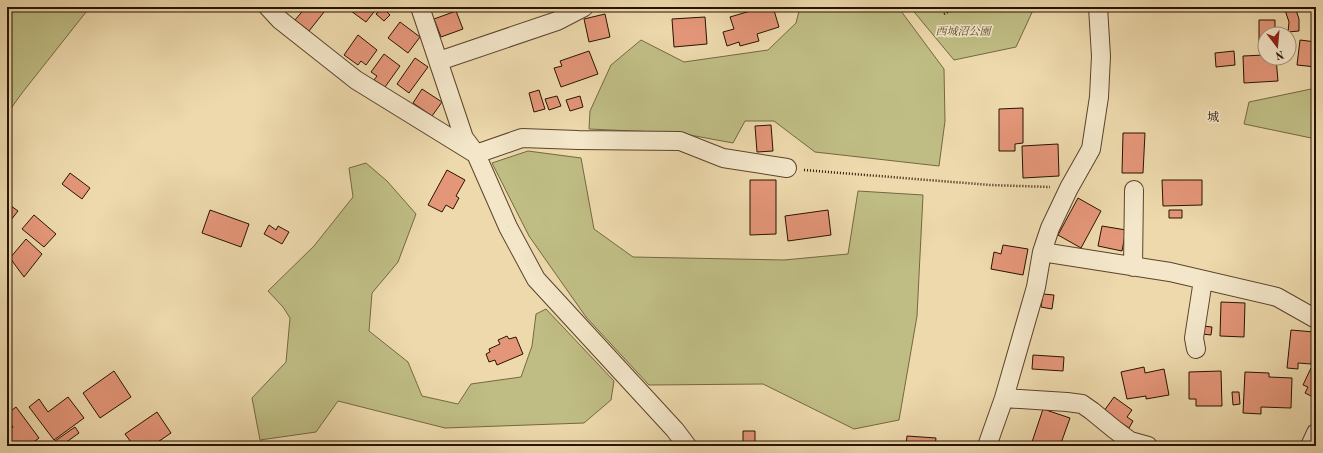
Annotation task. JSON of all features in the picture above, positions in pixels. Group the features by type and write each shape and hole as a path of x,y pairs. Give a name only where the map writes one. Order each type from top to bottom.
{"street":[{"path":"268,7 280,20 356,80 476,154"},
{"path":"420,7 464,138 476,154 508,227 536,279 669,424 687,446"},
{"path":"439,61 557,21 584,7"},
{"path":"987,446 1004,398 1036,287 1042,252 1050,228 1069,188 1091,149 1099,97 1101,56 1098,7"},
{"path":"476,154 522,138 680,141 723,158 787,168"},
{"path":"1133,266 1134,190"},
{"path":"1042,252 1170,272 1277,297 1316,319"},
{"path":"1196,350 1194,338 1203,280"},
{"path":"1004,398 1082,404 1130,440 1148,446"},
{"path":"1310,446 1316,433"}],"path":[{"path":"944,14 958,7"},
{"path":"787,168 990,185 1069,188"}],"green space":[{"path":"7,7 90,7 7,114"},
{"path":"800,7 898,7 944,69 945,121 939,166 815,152 774,121 745,121 733,143 679,133 589,129 590,111 611,65 641,40 684,62 768,50 796,23"},
{"name":"西城沼公園","path":"910,7 1034,8 1016,47 954,60"},
{"path":"1316,88 1316,139 1244,124 1249,102"},
{"path":"528,151 581,158 594,229 633,257 784,260 848,254 858,191 923,195 917,316 899,420 854,429 763,384 649,385 586,317 529,236 492,163"},
{"path":"366,163 387,181 416,214 398,262 372,293 369,331 408,362 422,396 458,404 471,384 521,377 532,346 536,314 546,309 614,381 611,400 584,423 445,428 338,401 316,432 260,440 252,398 286,362 290,318 283,307 268,291 314,246 353,197 349,168"}],"building":[{"path":"306,7 328,7 309,31 295,20"},
{"path":"353,7 377,8 366,22 351,11"},
{"path":"764,7 773,7 779,27 757,34 759,41 740,46 739,42 727,46 723,32 734,29 730,17"},
{"path":"1284,7 1295,7 1299,19 1299,31 1297,31 1297,26 1289,26 1289,22"},
{"path":"383,8 390,15 384,21 376,14"},
{"path":"456,11 463,29 441,37 434,19"},
{"path":"605,14 610,37 589,42 584,19"},
{"path":"705,17 707,44 674,47 672,19"},
{"path":"1259,20 1275,20 1275,26 1259,26"},
{"path":"400,22 420,37 408,53 388,38"},
{"path":"358,35 377,50 366,65 361,61 358,65 344,55"},
{"path":"1300,40 1316,42 1316,67 1297,65"},
{"path":"589,51 598,74 561,87 554,68 562,66 560,61"},
{"path":"1234,51 1235,65 1216,67 1215,53"},
{"path":"384,54 400,66 385,87 374,80 377,76 371,72"},
{"path":"1257,55 1257,66 1277,66 1278,81 1244,83 1243,56"},
{"path":"415,58 428,67 409,93 397,84"},
{"path":"422,89 442,102 432,116 413,103"},
{"path":"539,90 545,109 534,112 529,93"},
{"path":"557,96 561,106 549,110 545,99"},
{"path":"580,96 583,107 570,111 566,100"},
{"path":"1023,108 1023,143 1015,144 1015,151 999,151 999,109"},
{"path":"771,125 773,151 757,152 755,126"},
{"path":"1123,133 1145,133 1143,173 1122,173"},
{"path":"1058,144 1059,176 1023,178 1022,146"},
{"path":"447,170 465,180 456,196 459,198 453,209 446,205 442,212 428,205"},
{"path":"70,173 90,188 82,199 62,184"},
{"path":"750,180 776,180 776,234 750,235"},
{"path":"1162,180 1202,180 1202,205 1163,206"},
{"path":"1078,198 1101,211 1081,248 1058,235"},
{"path":"7,203 18,211 7,225"},
{"path":"210,210 249,224 241,247 202,233"},
{"path":"828,210 831,235 788,241 785,216"},
{"path":"1169,210 1182,210 1182,218 1169,218"},
{"path":"34,215 56,234 44,247 22,229"},
{"path":"269,225 276,230 278,226 289,232 282,244 264,234"},
{"path":"1102,226 1126,230 1122,251 1098,246"},
{"path":"26,239 42,254 24,277 10,258"},
{"path":"1003,245 1028,249 1023,275 991,269 994,252 1001,254"},
{"path":"1043,294 1054,295 1052,309 1041,307"},
{"path":"1221,302 1245,303 1244,337 1220,336"},
{"path":"1203,326 1212,327 1211,335 1202,334"},
{"path":"1291,330 1314,332 1311,364 1298,363 1298,369 1287,368"},
{"path":"507,336 509,339 516,337 523,354 497,365 495,360 489,362 486,354 490,352 489,349 500,344 498,340"},
{"path":"1033,355 1064,357 1063,371 1032,369"},
{"path":"1144,367 1145,373 1164,369 1169,395 1146,399 1146,396 1127,399 1121,372"},
{"path":"1311,368 1316,370 1315,398 1305,393 1308,387 1303,385"},
{"path":"114,371 131,397 100,418 83,393"},
{"path":"1221,371 1222,406 1196,406 1196,399 1189,399 1189,372"},
{"path":"1245,372 1269,373 1269,377 1292,378 1291,408 1261,407 1261,414 1243,413"},
{"path":"1232,392 1239,392 1240,404 1233,405"},
{"path":"68,397 84,418 54,440 29,407 39,399 48,412"},
{"path":"1114,397 1132,410 1127,417 1133,421 1129,428 1104,411"},
{"path":"16,407 39,438 32,443 35,446 7,446 7,441 9,439 7,437 7,432 13,427 7,419 7,414"},
{"path":"1043,409 1070,418 1060,446 1031,445"},
{"path":"157,412 171,433 152,446 134,446 125,434"},
{"path":"75,427 79,433 59,446 55,441"},
{"path":"743,431 755,431 755,446 720,446 743,444"},
{"path":"907,436 936,438 935,446 906,446"}],"district":[{"name":"城","path":"1213,118"}]}
